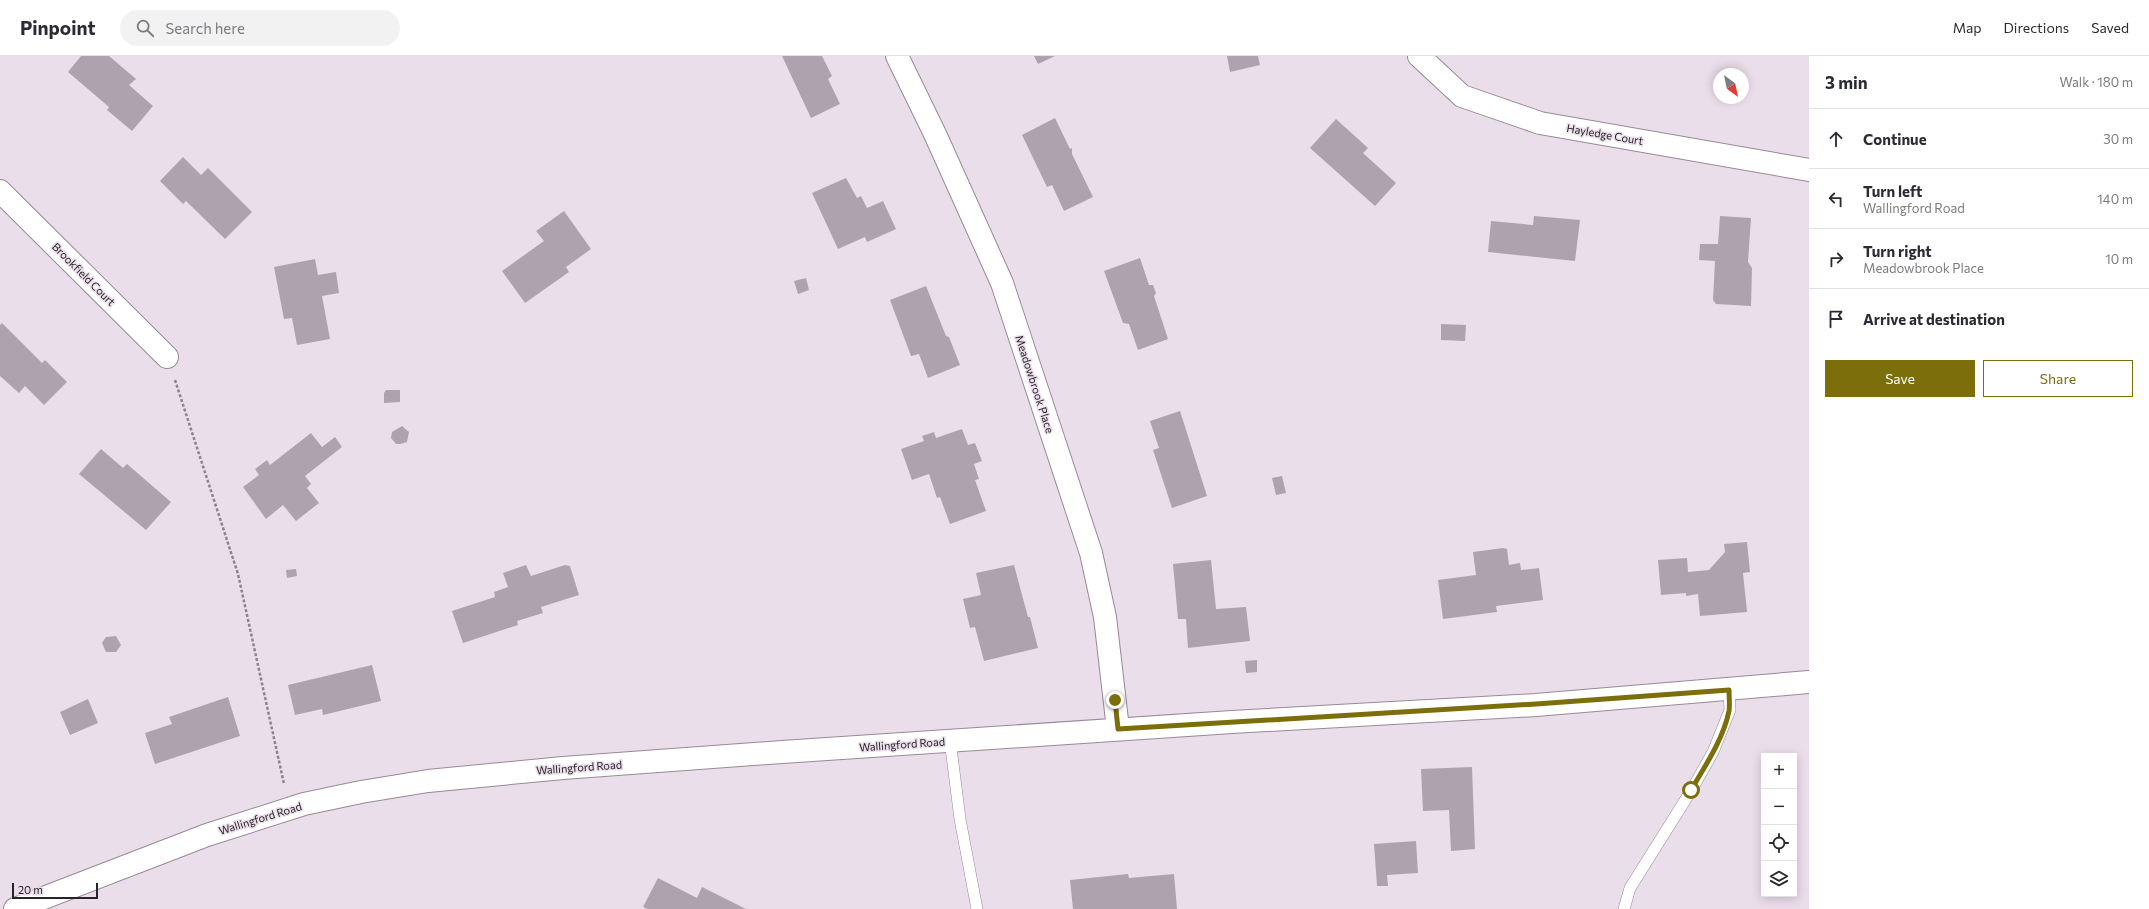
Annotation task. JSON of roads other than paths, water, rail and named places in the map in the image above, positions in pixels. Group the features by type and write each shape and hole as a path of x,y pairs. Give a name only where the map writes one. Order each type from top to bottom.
{"street":[{"name":"Meadowbrook Place","path":"897,56 935,134 1002,282 1091,553 1105,617 1118,729"},
{"name":"Hayledge Court","path":"1419,56 1462,96 1540,123 1809,170"},
{"name":"Brookfield Court","path":"0,191 168,357"},
{"name":"Wallingford Road","path":"14,909 42,904 207,835 289,809 360,792 474,776 950,740 1528,705 1729,690 1809,682"}],"lane":[{"path":"1624,909 1630,888 1713,752 1730,710 1729,690"},
{"path":"950,740 960,819 977,909"}]}
